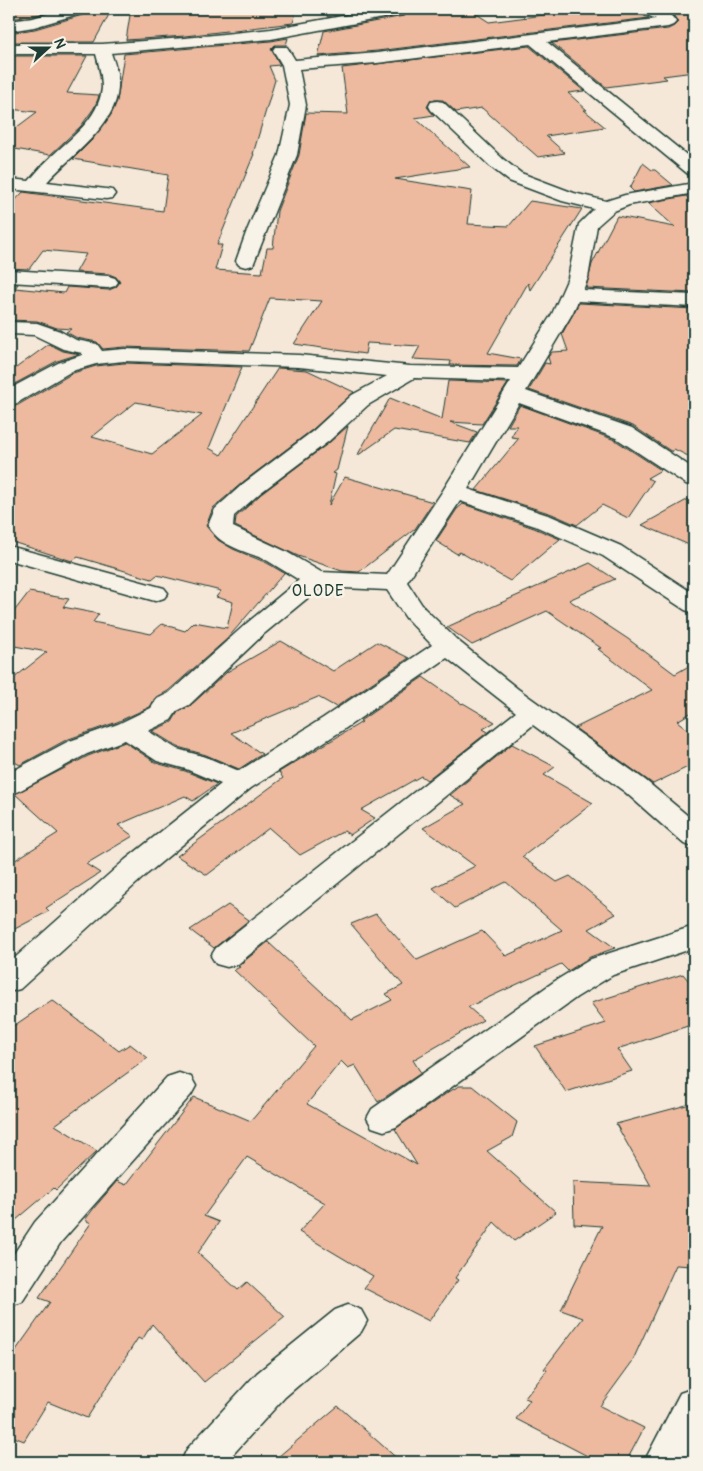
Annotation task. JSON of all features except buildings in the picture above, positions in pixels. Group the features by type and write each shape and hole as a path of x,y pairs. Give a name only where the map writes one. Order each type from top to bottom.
{"street":[{"path":"9,26 34,22 80,9"},
{"path":"9,49 102,50 185,43 271,34 404,9"},
{"path":"290,64 377,58 668,22 666,18 646,9"},
{"path":"246,261 255,233 288,155 298,105 290,64 271,34"},
{"path":"534,39 694,170"},
{"path":"33,187 54,163 91,129 104,111 109,97 110,82 109,66 102,50"},
{"path":"437,106 497,163 515,176 568,197 608,207"},
{"path":"9,184 106,194"},
{"path":"394,583 454,492 562,314 578,278 588,224 608,207 624,200 694,188"},
{"path":"9,276 108,282"},
{"path":"570,295 694,301"},
{"path":"9,328 37,329 53,335 70,345 90,348 94,358"},
{"path":"9,398 65,367 94,358 139,355 299,360 520,384 624,433 694,479"},
{"path":"410,372 360,400 320,436 252,488 223,514 220,525 223,531 276,556 315,579 394,583 399,586 411,609 447,646 532,712 667,810 694,837"},
{"path":"454,492 544,521 612,551 694,605"},
{"path":"9,554 155,593"},
{"path":"9,785 77,748 128,730 161,714 167,705 179,699 256,628 315,579"},
{"path":"9,981 136,867 241,782 333,724 447,646"},
{"path":"227,956 532,712"},
{"path":"128,730 167,756 196,762 241,782"},
{"path":"384,1118 566,989 602,967 694,937"},
{"path":"9,1291 48,1232 179,1086"},
{"path":"201,1462 271,1385 348,1321"},
{"path":"664,1462 694,1405"}],"district":[{"name":"OLODE","path":"318,590"}]}
